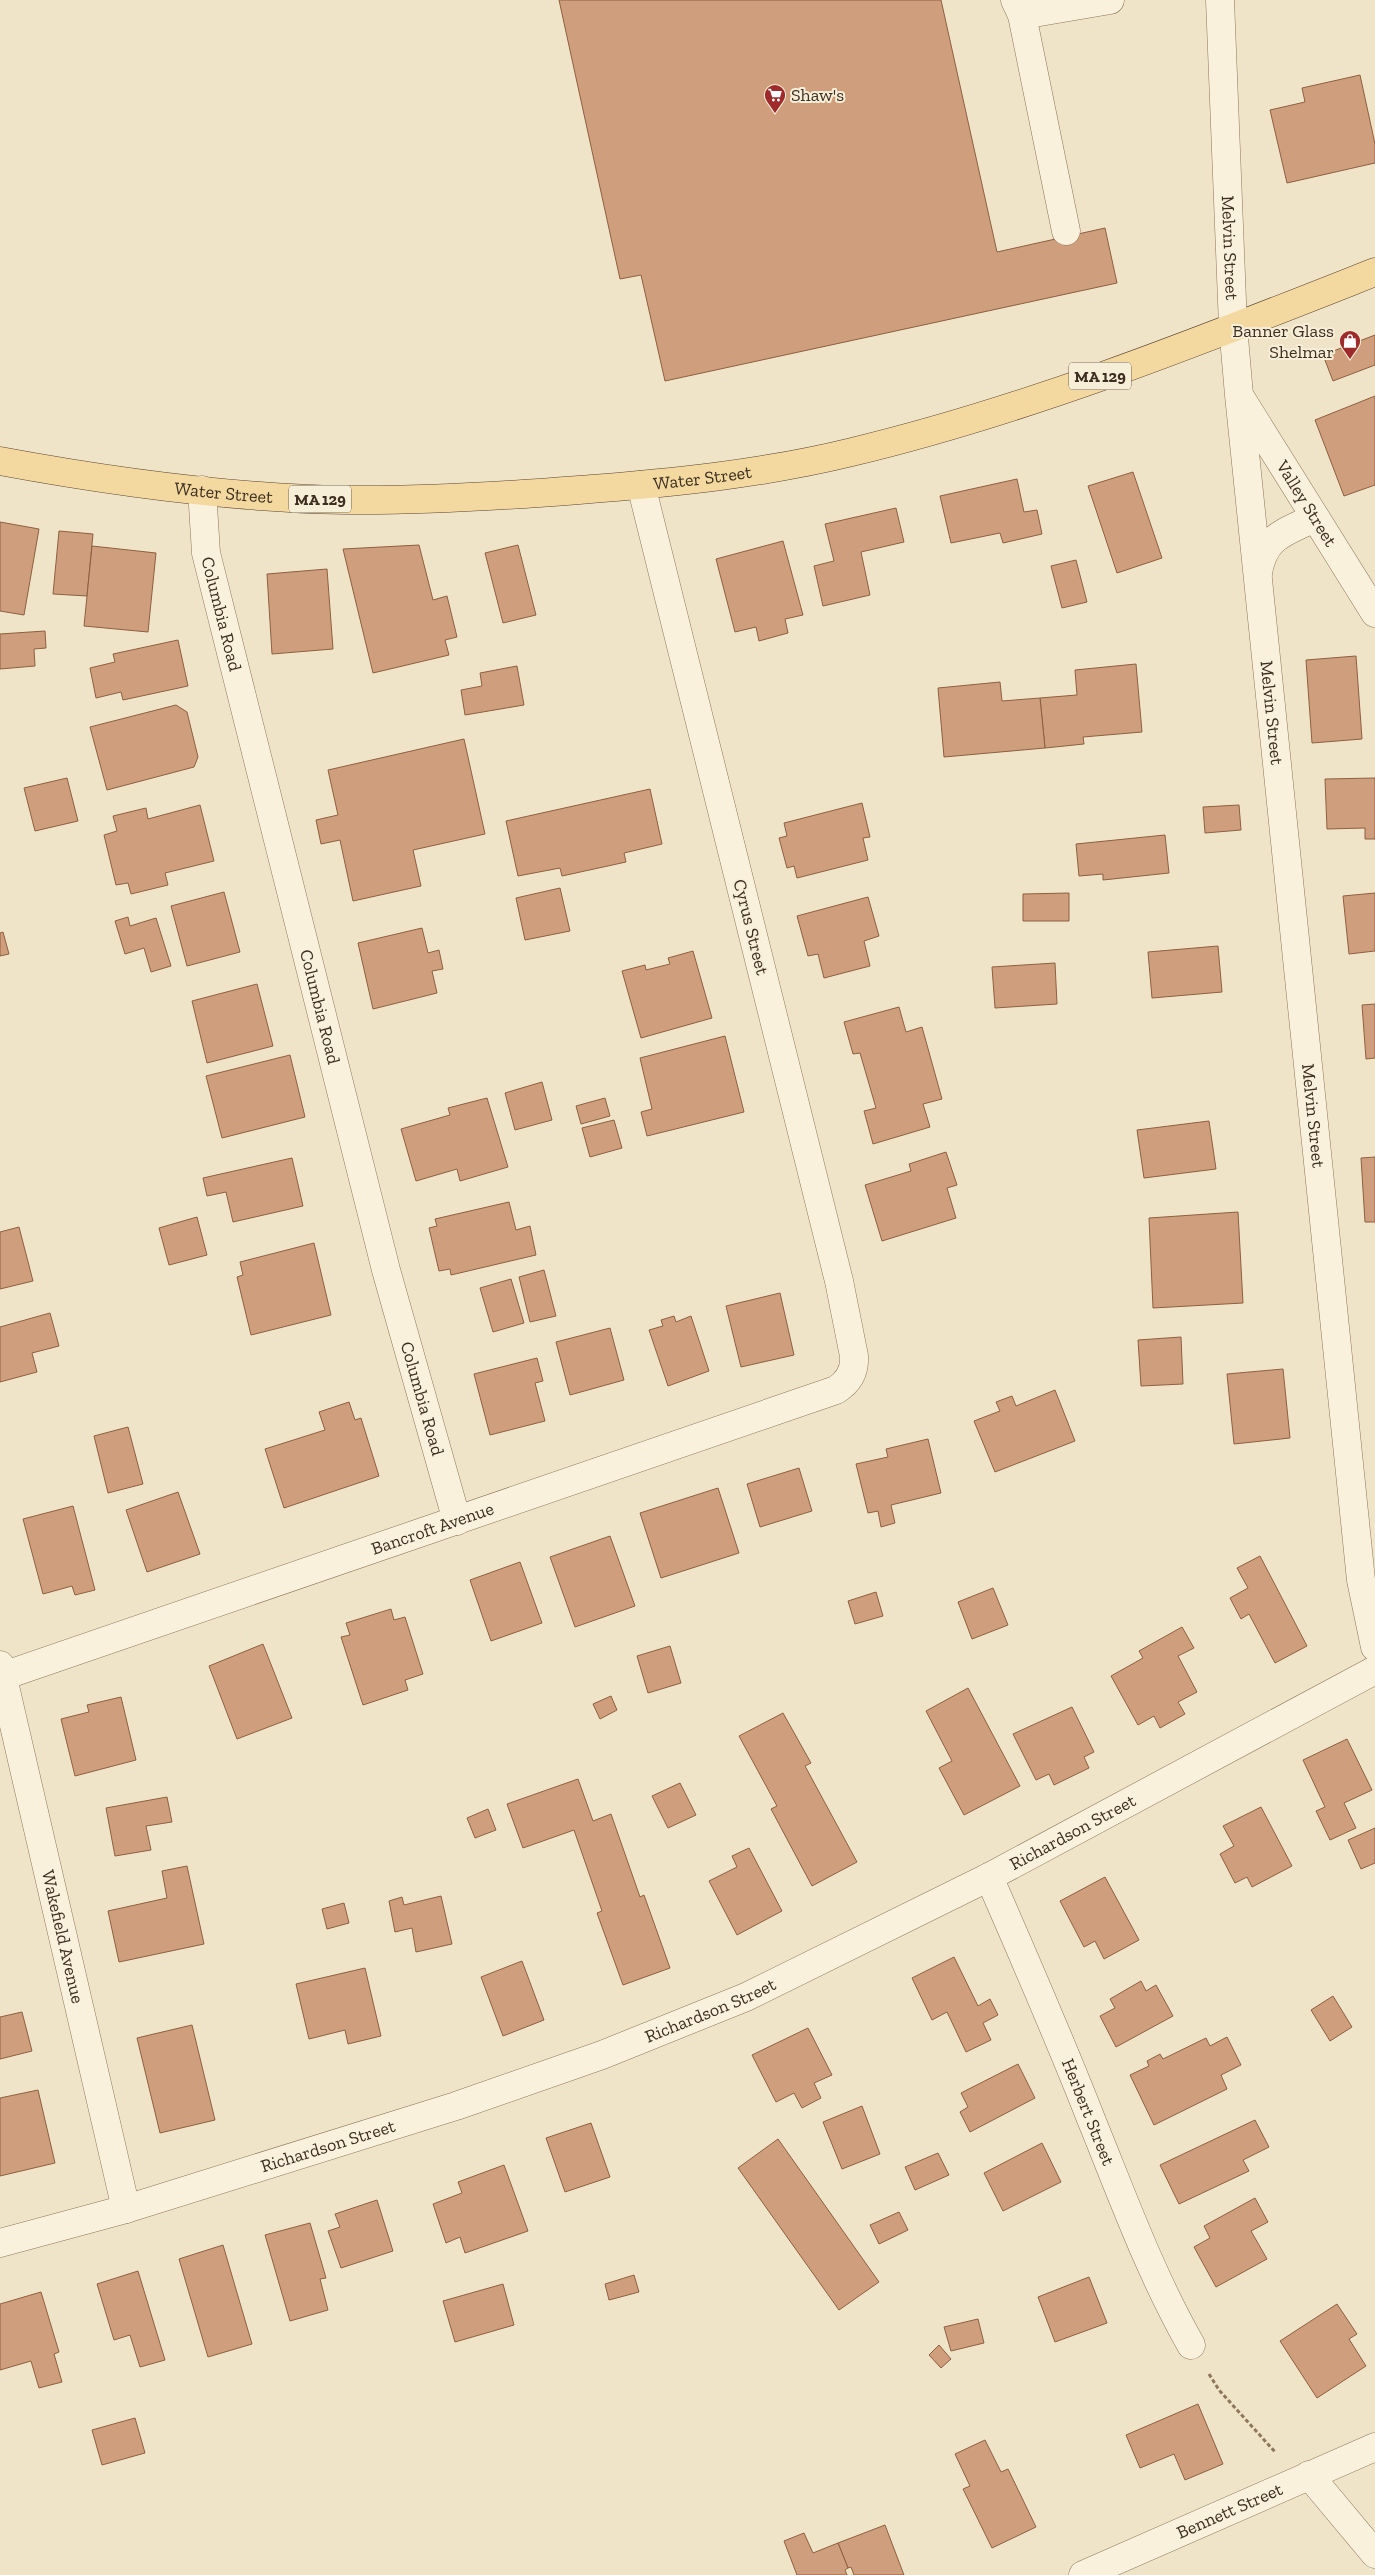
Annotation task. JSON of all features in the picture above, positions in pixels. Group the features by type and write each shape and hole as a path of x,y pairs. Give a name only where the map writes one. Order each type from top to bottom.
{"main road":[{"name":"Water Street","path":"0,460 202,490 344,500 431,499 641,485 727,476 788,466 917,436 975,419 1082,382 1375,272"}],"street":[{"path":"1066,231 1019,8 1110,0"},
{"name":"Melvin Street","path":"1220,0 1233,326 1239,395 1360,1570 1364,1605 1375,1647"},
{"name":"Valley Street","path":"1239,395 1375,613"},
{"name":"Cyrus Street","path":"641,485 839,1280 854,1356 853,1370"},
{"name":"Columbia Road","path":"202,490 206,553 386,1270 457,1521"},
{"name":"Melvin Street","path":"1257,584 1261,556 1270,542 1280,534 1314,518"},
{"name":"Bancroft Avenue","path":"1,1670 457,1521 836,1390 846,1382 853,1370"},
{"name":"Wakefield Avenue","path":"1,1670 126,2209"},
{"name":"Richardson Street","path":"0,2243 126,2209 456,2106 602,2055 746,1996 989,1877 1375,1670"},
{"name":"Herbert Street","path":"989,1877 1054,2025 1146,2255 1174,2316 1191,2345"},
{"name":"Bennett Street","path":"1083,2575 1375,2447"},
{"path":"1305,2477 1375,2554"}],"path":[{"path":"1191,2345 1219,2390 1305,2477"}],"building":[{"name":"Shaw's","path":"559,0 941,0 997,252 1105,228 1117,283 665,381 641,275 620,279"},
{"path":"1360,75 1375,144 1375,163 1287,183 1270,110 1305,102 1302,88"},
{"name":"Banner Glass Shelmar","path":"1375,335 1375,365 1333,381 1323,355"},
{"path":"1375,396 1375,485 1344,496 1315,420"},
{"path":"1133,472 1162,558 1117,573 1088,486"},
{"path":"1017,479 1024,512 1037,510 1042,534 1003,543 1000,533 951,543 940,496"},
{"path":"896,508 904,542 861,552 870,595 823,606 814,566 834,561 825,524"},
{"path":"0,522 39,529 24,615 0,611"},
{"path":"59,531 93,534 87,596 53,594"},
{"path":"783,541 803,615 785,619 788,633 759,641 756,627 735,632 716,559"},
{"path":"419,545 433,600 447,596 457,637 445,640 449,655 373,673 343,549"},
{"path":"518,545 536,615 503,623 485,553"},
{"path":"92,546 156,553 148,632 84,626"},
{"path":"1076,560 1087,602 1062,608 1051,566"},
{"path":"327,569 333,649 272,654 267,574"},
{"path":"45,631 46,648 34,649 35,666 0,669 0,634"},
{"path":"178,640 188,686 123,700 121,692 96,698 90,668 115,662 113,654"},
{"path":"1356,656 1362,739 1312,743 1306,660"},
{"path":"1136,664 1142,732 1083,737 1084,744 1045,748 1040,698 1077,695 1075,670"},
{"path":"517,666 524,705 465,715 461,690 482,686 480,673"},
{"path":"1000,682 1002,701 1040,698 1045,748 944,757 938,688"},
{"path":"176,705 187,712 198,757 194,767 107,790 90,727"},
{"path":"464,739 485,834 413,850 421,886 353,901 340,840 321,844 316,820 338,815 328,770"},
{"path":"67,778 78,821 35,831 24,788"},
{"path":"1375,778 1375,839 1365,839 1365,828 1327,829 1325,779"},
{"path":"650,789 662,844 624,853 626,862 562,876 560,868 518,876 506,821"},
{"path":"862,803 870,837 863,838 868,860 797,878 794,866 787,868 779,838 787,836 784,823"},
{"path":"200,805 214,861 165,873 168,885 131,894 128,883 116,885 104,835 117,831 113,816 146,808 148,819"},
{"path":"1239,805 1241,830 1205,833 1203,807"},
{"path":"1165,835 1169,873 1103,880 1103,874 1079,876 1076,844"},
{"path":"560,888 570,931 525,940 516,898"},
{"path":"224,892 240,952 187,966 171,906"},
{"path":"1069,893 1069,921 1023,921 1023,894"},
{"path":"1375,893 1375,951 1349,954 1343,896"},
{"path":"868,897 879,936 864,941 870,966 824,978 818,954 808,956 797,916"},
{"path":"128,917 130,926 156,918 171,966 151,972 144,948 125,954 115,921"},
{"path":"422,928 428,953 439,950 443,969 432,971 437,993 373,1009 358,943"},
{"path":"3,932 9,954 0,956 0,933"},
{"path":"1218,946 1222,992 1152,998 1148,952"},
{"path":"693,951 712,1018 641,1038 622,971 645,965 646,970 670,964 668,958"},
{"path":"1055,963 1057,1004 995,1008 992,967"},
{"path":"257,984 273,1046 207,1063 192,1001"},
{"path":"1375,1004 1375,1058 1366,1059 1362,1005"},
{"path":"899,1007 906,1032 922,1027 942,1099 923,1104 930,1127 873,1144 864,1111 876,1108 860,1053 853,1054 844,1022"},
{"path":"725,1036 744,1112 647,1136 641,1112 652,1109 640,1058"},
{"path":"290,1055 305,1117 222,1138 206,1076"},
{"path":"542,1082 552,1120 515,1130 505,1093"},
{"path":"487,1098 508,1167 460,1181 457,1169 416,1181 401,1129 450,1115 448,1108"},
{"path":"605,1098 610,1116 581,1124 576,1106"},
{"path":"614,1120 622,1148 590,1157 582,1128"},
{"path":"1209,1121 1216,1169 1144,1178 1137,1130"},
{"path":"946,1152 957,1185 947,1188 956,1218 882,1241 865,1185 911,1171 909,1164"},
{"path":"1375,1157 1375,1222 1365,1222 1361,1158"},
{"path":"292,1158 303,1206 233,1222 226,1192 207,1196 203,1178"},
{"path":"509,1202 516,1230 530,1226 536,1255 451,1275 450,1269 439,1271 429,1228 437,1226 435,1219"},
{"path":"1238,1212 1243,1303 1153,1308 1149,1218"},
{"path":"197,1217 207,1255 169,1265 159,1228"},
{"path":"19,1227 33,1281 0,1289 0,1232"},
{"path":"314,1243 331,1315 251,1335 237,1277 243,1275 240,1262"},
{"path":"544,1270 556,1316 530,1322 519,1277"},
{"path":"511,1279 524,1323 493,1332 480,1288"},
{"path":"780,1293 794,1355 741,1367 726,1306"},
{"path":"50,1313 59,1346 32,1353 37,1372 0,1382 0,1327"},
{"path":"674,1316 676,1322 691,1316 709,1371 668,1386 649,1330 663,1326 661,1320"},
{"path":"610,1328 624,1380 570,1395 556,1342"},
{"path":"1181,1337 1183,1384 1141,1386 1138,1340"},
{"path":"537,1358 543,1381 535,1383 545,1421 490,1435 474,1374"},
{"path":"1283,1369 1290,1438 1234,1444 1227,1374"},
{"path":"1055,1390 1075,1441 995,1472 974,1421 1000,1411 996,1402 1012,1396 1016,1406"},
{"path":"349,1402 355,1420 361,1418 379,1476 284,1508 265,1449 325,1430 319,1412"},
{"path":"128,1427 143,1484 108,1493 94,1436"},
{"path":"928,1439 941,1493 891,1505 895,1523 881,1527 878,1511 868,1513 856,1464 888,1457 886,1449"},
{"path":"799,1468 812,1511 760,1527 747,1484"},
{"path":"718,1488 739,1553 661,1578 640,1513"},
{"path":"178,1492 200,1554 147,1572 126,1510"},
{"path":"73,1506 95,1590 75,1595 72,1586 43,1594 23,1519"},
{"path":"610,1536 635,1606 575,1627 550,1557"},
{"path":"1260,1556 1307,1646 1275,1663 1249,1614 1241,1619 1230,1598 1248,1588 1237,1568"},
{"path":"520,1562 542,1623 491,1641 470,1580"},
{"path":"993,1588 1008,1625 972,1639 958,1602"},
{"path":"876,1592 883,1616 855,1624 848,1601"},
{"path":"391,1609 394,1620 405,1617 423,1674 405,1680 408,1690 363,1705 341,1637 350,1635 346,1623"},
{"path":"1182,1627 1194,1648 1178,1656 1197,1692 1178,1702 1185,1714 1160,1728 1154,1716 1138,1725 1111,1676 1143,1658 1139,1651"},
{"path":"263,1644 292,1718 237,1739 209,1666"},
{"path":"670,1646 681,1683 648,1693 637,1656"},
{"path":"968,1688 1020,1786 964,1815 939,1768 952,1761 926,1711"},
{"path":"611,1696 617,1710 600,1719 593,1704"},
{"path":"121,1697 136,1760 75,1776 61,1719 89,1712 87,1705"},
{"path":"1072,1707 1094,1752 1084,1757 1089,1768 1054,1785 1049,1774 1036,1780 1013,1734"},
{"path":"783,1713 811,1763 805,1766 857,1862 812,1886 771,1809 777,1806 739,1736"},
{"path":"1347,1739 1372,1790 1344,1803 1356,1828 1330,1840 1316,1811 1325,1807 1303,1760"},
{"path":"578,1779 593,1821 611,1814 640,1897 644,1895 670,1968 623,1985 597,1913 602,1911 574,1830 523,1848 507,1804"},
{"path":"680,1783 696,1815 668,1828 652,1796"},
{"path":"167,1797 172,1822 146,1826 151,1850 115,1856 106,1808"},
{"path":"1261,1807 1292,1866 1252,1887 1247,1877 1235,1883 1220,1854 1234,1846 1223,1826"},
{"path":"488,1809 496,1830 475,1838 467,1818"},
{"path":"1375,1828 1375,1863 1361,1869 1348,1840"},
{"path":"749,1848 782,1911 737,1935 709,1881 737,1867 732,1856"},
{"path":"187,1866 204,1944 119,1962 108,1911 167,1898 162,1871"},
{"path":"1105,1877 1139,1940 1104,1959 1095,1941 1084,1947 1060,1901"},
{"path":"441,1896 452,1944 416,1952 412,1928 395,1932 389,1901 402,1897 404,1905"},
{"path":"344,1903 349,1923 327,1929 322,1909"},
{"path":"954,1957 978,2006 990,1999 998,2015 983,2023 991,2040 966,2052 947,2012 932,2020 912,1978"},
{"path":"522,1961 544,2020 503,2036 481,1977"},
{"path":"365,1968 381,2036 348,2044 345,2030 309,2039 296,1984"},
{"path":"1141,1981 1146,1991 1156,1985 1173,2016 1116,2047 1100,2016 1115,2008 1110,1999"},
{"path":"1333,1996 1352,2027 1330,2041 1311,2010"},
{"path":"22,2012 32,2051 0,2059 0,2017"},
{"path":"192,2025 215,2120 160,2133 137,2038"},
{"path":"808,2028 832,2075 814,2083 821,2098 802,2108 794,2093 776,2102 752,2055"},
{"path":"1227,2037 1241,2065 1221,2075 1227,2089 1154,2125 1130,2075 1149,2066 1147,2061 1160,2054 1163,2059 1206,2038 1210,2046"},
{"path":"1018,2064 1035,2098 970,2132 960,2112 968,2107 961,2093"},
{"path":"38,2090 55,2163 0,2176 0,2098"},
{"path":"862,2106 880,2154 842,2169 823,2122"},
{"path":"1255,2120 1269,2147 1243,2160 1249,2171 1179,2204 1160,2165"},
{"path":"591,2123 610,2177 565,2192 546,2138"},
{"path":"778,2139 879,2282 839,2310 738,2168"},
{"path":"1042,2143 1061,2182 1003,2211 984,2173"},
{"path":"938,2153 949,2175 915,2190 905,2167"},
{"path":"504,2165 528,2231 465,2253 460,2237 446,2243 433,2204 462,2193 458,2182"},
{"path":"1255,2198 1268,2222 1251,2231 1267,2259 1216,2287 1194,2247 1210,2238 1204,2226"},
{"path":"377,2200 393,2251 341,2268 328,2231 340,2227 335,2214"},
{"path":"899,2212 908,2230 879,2244 870,2225"},
{"path":"310,2223 326,2278 320,2279 328,2310 290,2321 265,2235"},
{"path":"223,2245 252,2344 208,2357 179,2259"},
{"path":"138,2271 165,2360 140,2367 130,2335 114,2340 97,2284"},
{"path":"634,2275 639,2292 609,2300 605,2284"},
{"path":"1089,2277 1107,2323 1055,2342 1038,2297"},
{"path":"503,2284 514,2325 455,2342 443,2301"},
{"path":"41,2292 59,2352 54,2354 62,2382 39,2388 31,2361 0,2370 0,2304"},
{"path":"1337,2304 1357,2334 1349,2339 1366,2366 1317,2398 1280,2341"},
{"path":"978,2319 984,2343 951,2351 944,2327"},
{"path":"939,2345 951,2359 941,2368 929,2355"},
{"path":"1198,2404 1223,2464 1185,2480 1174,2454 1140,2468 1126,2435"},
{"path":"135,2418 145,2453 102,2465 92,2430"},
{"path":"985,2440 1001,2472 1008,2469 1036,2527 992,2548 963,2489 970,2486 955,2454"},
{"path":"885,2525 904,2575 854,2575 851,2567 848,2568 838,2543"},
{"path":"804,2533 813,2553 838,2543 848,2568 845,2570 847,2575 797,2575 784,2541"}],"place":[{"name":"Shaw's","path":"775,114"},
{"name":"Banner Glass Shelmar","path":"1350,360"}]}
